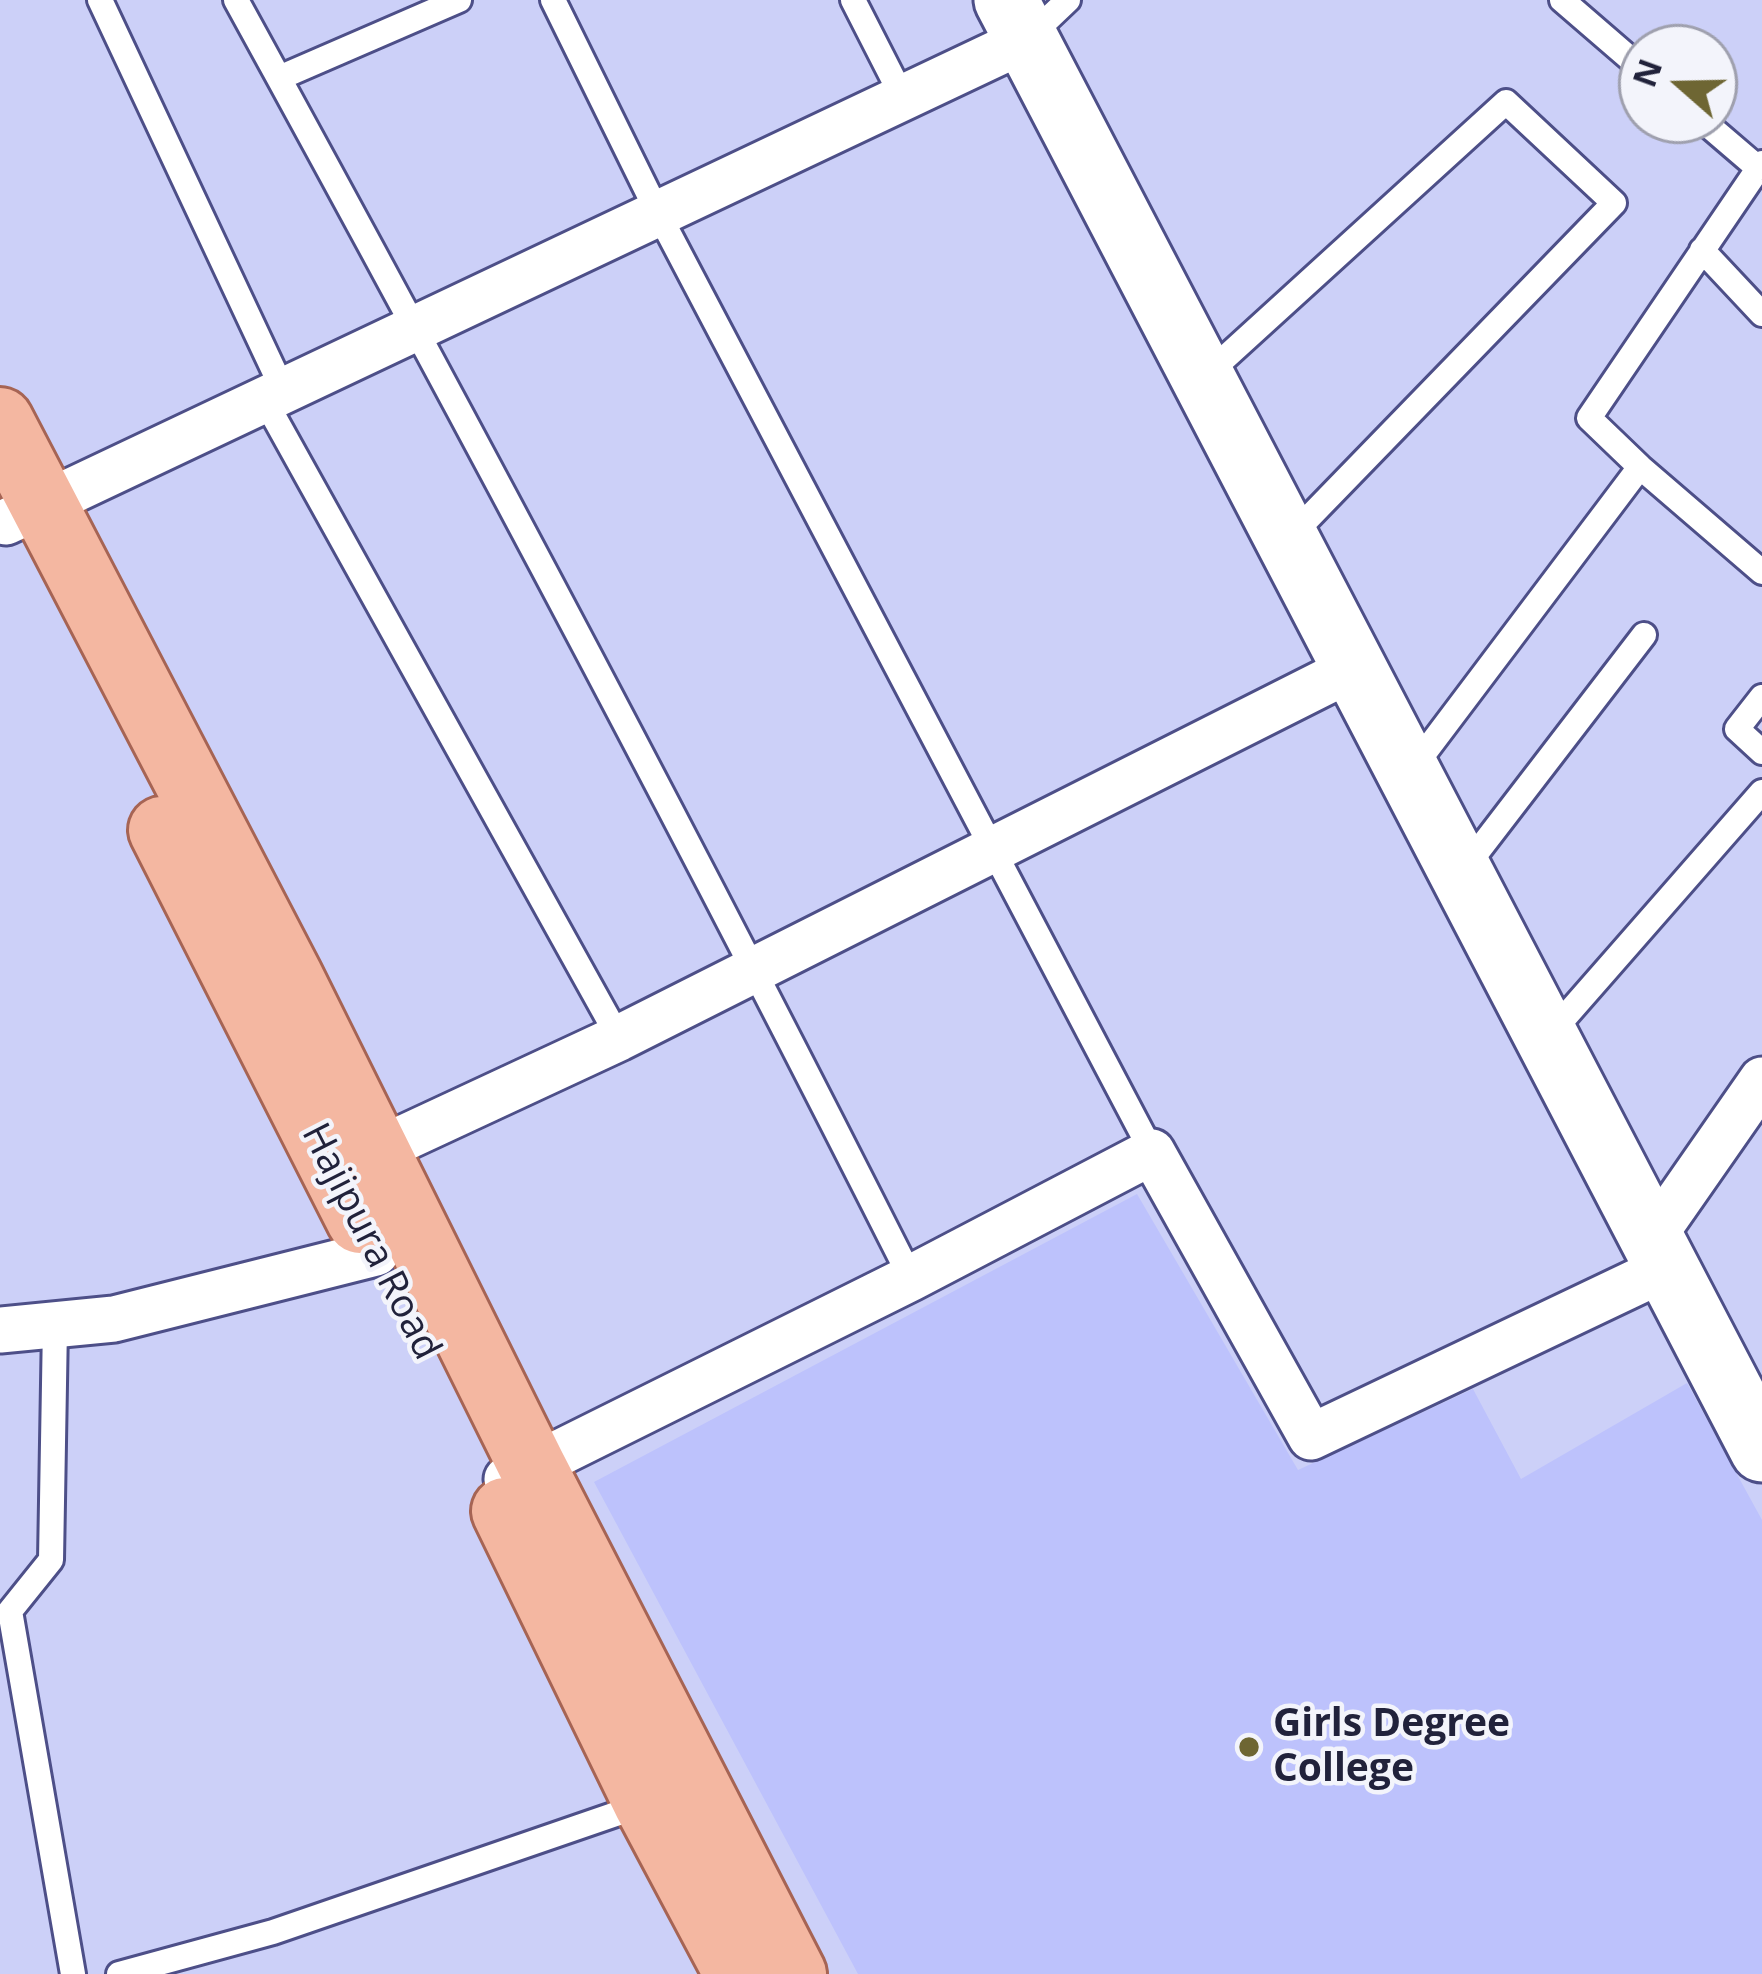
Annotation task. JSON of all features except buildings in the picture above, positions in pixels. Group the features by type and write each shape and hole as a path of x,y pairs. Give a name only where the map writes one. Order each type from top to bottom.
{"main road":[{"path":"0,422 16,513 290,978 376,1150 513,1476 793,1974"},
{"name":"Hajipura Road","path":"16,513 376,1253 513,1476 647,1803 738,1974"}],"street":[{"path":"16,513 903,98 1034,13 1203,379 1762,1450"},
{"path":"376,1150 619,1038 1353,668"},
{"path":"513,1476 1152,1151 1311,1438 1657,1255 1762,1080"},
{"path":"0,1330 114,1319 376,1253"}],"lane":[{"path":"100,0 273,395 619,1038"},
{"path":"236,0 416,327 755,969 910,1278"},
{"path":"279,78 459,0"},
{"path":"553,0 658,213 1152,1151"},
{"path":"854,0 903,98"},
{"path":"1562,0 1618,48"},
{"path":"1203,379 1506,102 1614,203 1286,541"},
{"path":"1733,144 1760,165 1588,418 1762,572"},
{"path":"1702,250 1762,314"},
{"path":"1408,775 1640,467"},
{"path":"1460,874 1644,635"},
{"path":"1762,697 1737,729 1762,752"},
{"path":"1545,1039 1762,792"},
{"path":"55,1325 51,1560 10,1611 73,1974"},
{"path":"118,1974 272,1932 647,1803"}],"shaded area":[{"name":"Girls Degree College","path":"1137,1194 1298,1470 1473,1389 1521,1479 1687,1383 1762,1520 1762,1974 858,1974 594,1482"}],"place":[{"name":"Girls Degree College","path":"1249,1747"}]}
